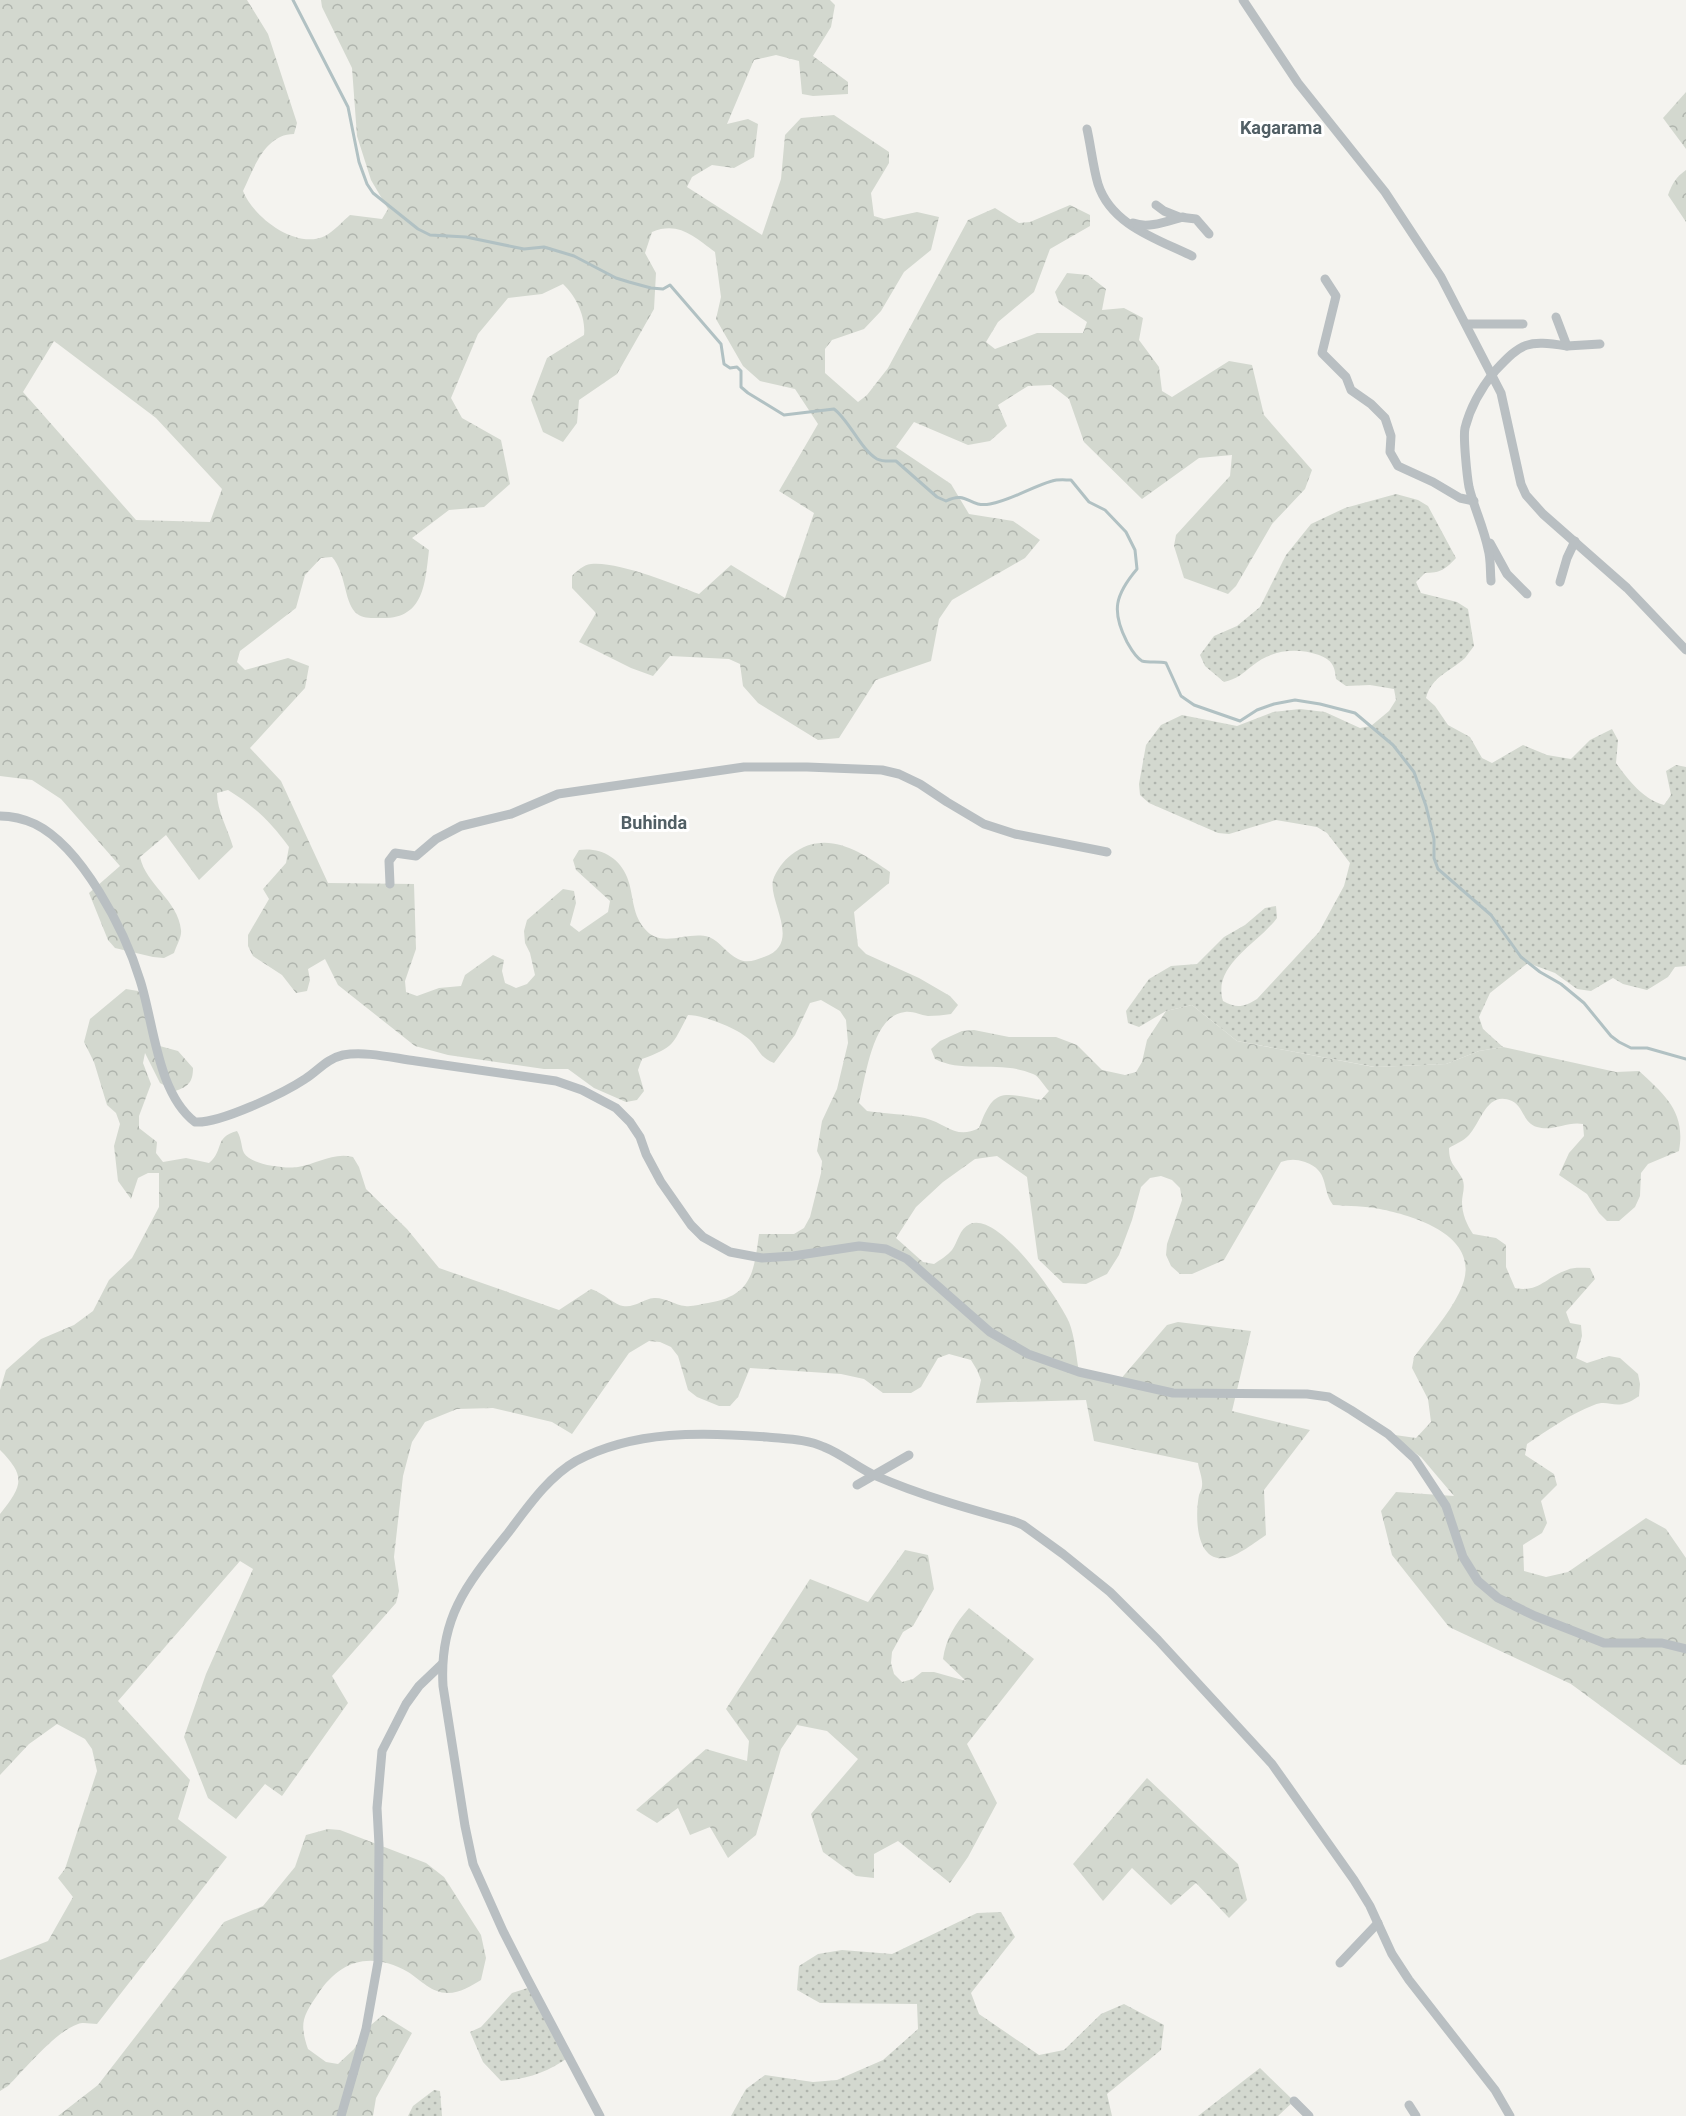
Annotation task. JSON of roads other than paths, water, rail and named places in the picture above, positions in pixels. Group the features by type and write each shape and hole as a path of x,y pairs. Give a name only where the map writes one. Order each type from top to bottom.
{"street":[{"path":"1243,0 1298,83 1385,192 1441,278 1492,375 1507,413 1521,484 1526,495 1627,588 1686,651"},
{"path":"1087,129 1098,184 1106,201 1121,219 1192,256"},
{"path":"1156,205 1164,211 1196,219 1209,234"},
{"path":"1121,219 1138,225 1158,224 1183,217"},
{"path":"1325,279 1336,296 1322,353 1346,377 1351,390 1371,404 1385,418 1391,436 1390,452 1398,466 1433,482 1460,498 1474,501"},
{"path":"1556,317 1567,346"},
{"path":"1467,324 1523,324"},
{"path":"1491,580 1485,533 1469,487 1465,430 1473,407 1492,375 1521,346 1544,343 1567,346 1600,344"},
{"path":"1485,533 1507,574 1527,594"},
{"path":"1560,582 1575,541"},
{"path":"390,884 389,861 395,853 417,856 436,839 461,826 511,814 558,794 744,767 882,770 920,783 984,824 1015,834 1107,852"},
{"path":"0,816 25,820 37,825 57,839 76,859 105,903 122,930 140,981 162,1069 180,1107 195,1122 206,1123 228,1116 293,1086 326,1062 345,1055 382,1057 556,1080 582,1090 616,1108 630,1122 640,1137 646,1155 661,1182 691,1225 703,1237 730,1252 762,1258 793,1256 859,1246 886,1249 907,1259 990,1332 1028,1354 1079,1372 1173,1393 1307,1394 1329,1397 1388,1434 1415,1459 1446,1506 1463,1557 1478,1581 1498,1598 1535,1616 1604,1643 1662,1643 1686,1649"},
{"path":"600,2116 508,1940 473,1864 443,1686 444,1643 454,1610 479,1569 552,1480 574,1462 604,1449 654,1436 718,1433 805,1440 824,1446 875,1475 941,1501 1023,1525 1110,1592 1158,1640 1272,1764 1354,1880 1392,1954 1409,1980 1494,2090 1510,2116"},
{"path":"857,1485 909,1455"},
{"path":"341,2116 366,2029 378,1962 380,1845 377,1808 382,1751 406,1704 419,1686 442,1664"},
{"path":"1340,1963 1378,1923"},
{"path":"1294,2101 1309,2116"},
{"path":"1409,2105 1416,2116"}],"waterway":[{"path":"293,0 348,107 359,162 367,184 373,193 418,229 430,235 466,237 524,249 544,247 574,256 616,278 629,282 663,289 670,285 721,344 724,364 730,368 737,367 741,371 741,387 748,393 784,415 834,409 871,455 882,461 896,461 937,497 946,501 959,497 977,504 990,504 1006,500 1052,481 1071,480 1089,502 1105,510 1126,532 1135,550 1137,569 1120,595 1117,612 1122,631 1137,657 1145,662 1166,663 1181,696 1194,705 1240,721 1257,710 1295,700 1355,713 1393,745 1414,772 1426,806 1434,839 1434,858 1438,869 1491,915 1521,957 1584,1003 1611,1036 1619,1042 1631,1048 1647,1048 1686,1059"}],"district":[{"name":"Kagarama","path":"1281,128"},
{"name":"Buhinda","path":"654,823"}]}
